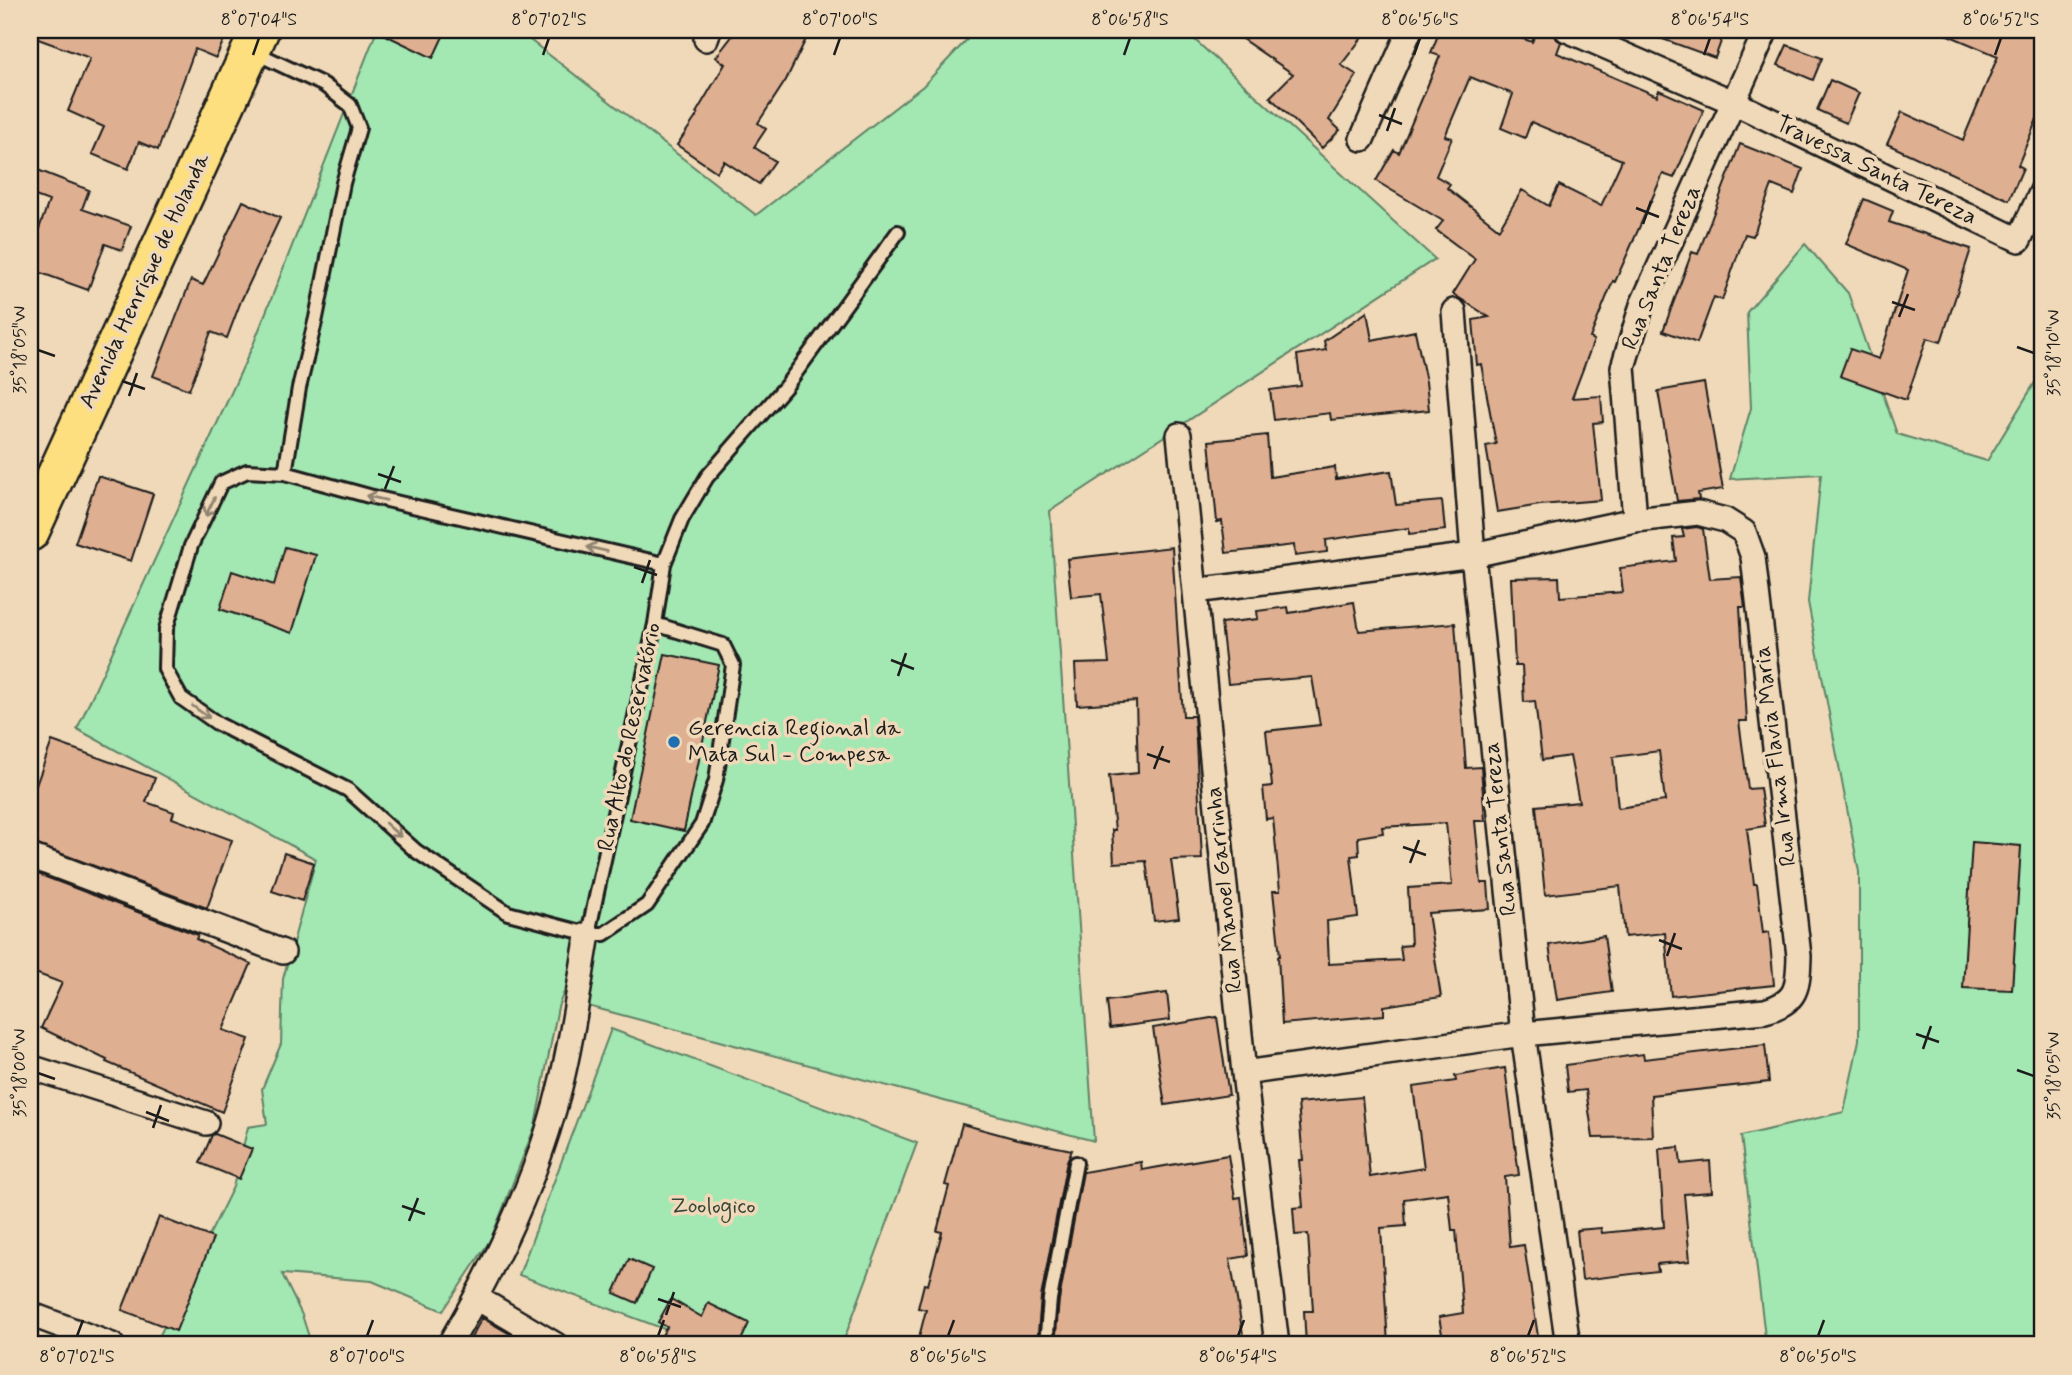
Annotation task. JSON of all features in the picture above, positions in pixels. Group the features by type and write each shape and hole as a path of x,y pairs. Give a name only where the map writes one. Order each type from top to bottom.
{"main road":[{"name":"Avenida Henrique de Holanda","path":"30,532 255,40"}],"street":[{"path":"1362,139 1410,30"},
{"name":"Travessa Santa Tereza","path":"1567,30 1733,102 2019,240 2042,191"},
{"name":"Rua Santa Tereza","path":"1635,520 1623,367 1642,304 1766,30"},
{"name":"Rua Santa Tereza","path":"1454,311 1473,555 1523,1034 1568,1345"},
{"name":"Rua Manoel Garrinha","path":"1179,435 1244,1073 1277,1345"},
{"name":"Rua Irma Flavia Maria","path":"1244,1073 1523,1034 1772,1009 1780,1007 1791,998 1798,984 1799,956 1753,557 1744,533 1725,520 1698,513 1635,520"},
{"path":"1195,591 1473,555 1635,520"},
{"path":"30,856 283,952"},
{"name":"Rua Alto do Reservatório","path":"449,1345 477,1298 533,1176 557,1099 588,934"},
{"path":"30,1067 206,1123"},
{"path":"477,1298 556,1345"},
{"path":"30,1314 112,1345"}],"lane":[{"path":"255,40 350,105 359,128 343,183 299,388 285,473"},
{"name":"Rua Alto do Reservatório","path":"588,934 654,624 664,564 682,519 707,477 786,386 898,232"},
{"path":"654,624 723,646 733,666 716,780 702,824 648,905 604,933 588,934 508,914 416,851 348,790 218,724 181,698 165,669 166,629 191,546 221,483 247,471 285,473 369,496 664,564"},
{"path":"1046,1345 1050,1299 1076,1163"}],"green space":[{"path":"377,30 517,30 756,215 923,86 976,30 1184,30 1435,259 1050,511 1094,1141 588,1006 564,992 558,1007 535,1126 491,1239 443,1311 372,1281 282,1274 302,1315 310,1340 306,1345 155,1345 233,1187 248,1127 267,1124 262,1089 281,1044 283,979 316,859 77,729 253,345"},
{"path":"1805,244 1848,293 1897,434 1987,461 2042,371 2042,1345 1766,1345 1741,1136 1844,1112 1859,1040 1859,872 1808,602 1821,474 1730,479 1751,408 1747,312"},
{"name":"Zoologico","path":"611,1029 917,1143 842,1345 707,1345 519,1275"}],"building":[{"path":"30,30 228,30 216,58 195,49 158,150 139,142 128,169 92,154 104,127 68,111 90,58 30,36"},
{"path":"375,30 446,30 433,58"},
{"path":"737,30 788,30 806,39 786,80 758,123 766,129 754,147 775,161 759,184 724,161 717,172 677,145 698,114 696,113 725,64 716,57"},
{"path":"1229,30 1368,30 1341,65 1357,75 1329,120 1340,130 1322,148 1270,97 1293,74"},
{"path":"1440,30 1499,30 1532,42 1537,30 1553,30 1555,38 1561,42 1557,53 1657,96 1659,90 1704,110 1674,178 1663,174 1615,282 1613,281 1590,338 1594,340 1572,398 1601,396 1603,422 1593,423 1601,500 1497,512 1486,446 1496,444 1481,364 1477,365 1473,320 1489,317 1453,294 1475,259 1436,230 1443,221 1376,181 1394,150 1399,153 1440,56 1431,53","holes":["1470,77 1513,94 1501,128 1525,138 1531,122 1622,160 1601,206 1559,185 1549,206 1522,190 1499,229 1447,188 1450,184 1436,176 1452,138 1445,136"]},
{"path":"1646,30 1725,30 1715,58 1646,33"},
{"path":"1936,30 2042,30 2042,107 2018,165 2023,168 2009,200 1887,144 1902,112 1963,140 1998,56"},
{"path":"1787,45 1822,58 1813,80 1778,65"},
{"path":"1830,80 1859,93 1846,123 1817,110"},
{"path":"1740,144 1803,169 1794,194 1772,185 1753,236 1745,234 1722,300 1714,297 1697,343 1663,331 1692,252 1698,254"},
{"path":"30,167 89,190 82,209 131,226 122,250 105,244 88,290 30,269 30,254 49,201 30,194"},
{"path":"1864,199 1893,211 1889,222 1971,249 1941,342 1927,338 1906,400 1840,376 1850,349 1879,359 1908,270 1846,244"},
{"path":"243,201 280,218 241,301 227,338 211,332 189,390 153,376 191,280 203,285"},
{"path":"1367,312 1372,340 1415,331 1429,410 1331,420 1330,413 1274,420 1270,390 1301,386 1297,355 1326,350 1324,341"},
{"path":"1704,383 1723,489 1698,493 1699,499 1677,501 1658,391"},
{"path":"1267,435 1270,477 1335,467 1336,479 1391,471 1396,505 1442,501 1445,530 1409,534 1409,528 1326,540 1327,552 1295,556 1294,545 1226,553 1222,521 1217,522 1209,441"},
{"path":"98,476 153,494 131,561 75,543"},
{"path":"1682,529 1703,529 1710,579 1741,577 1745,607 1740,607 1747,721 1739,721 1748,789 1760,788 1765,826 1747,829 1763,933 1769,932 1774,985 1671,996 1665,933 1625,937 1620,886 1545,895 1536,806 1579,802 1570,756 1542,760 1535,701 1524,702 1522,666 1515,666 1511,578 1559,577 1560,597 1623,592 1620,568 1676,561 1673,538 1684,537","holes":["1659,751 1665,801 1618,808 1613,757"]},
{"path":"285,547 316,555 292,633 220,609 232,571 274,585"},
{"path":"1172,547 1183,716 1194,716 1202,859 1171,860 1179,918 1154,921 1146,861 1114,863 1112,830 1115,830 1109,776 1138,773 1136,701 1077,705 1075,664 1109,663 1101,594 1071,597 1067,559"},
{"path":"1354,602 1359,631 1455,623 1466,768 1481,767 1485,821 1475,821 1481,883 1488,883 1490,909 1428,913 1441,997 1384,1006 1384,1015 1282,1024 1280,956 1273,891 1280,891 1273,818 1266,819 1263,787 1272,786 1266,731 1320,725 1312,677 1228,684 1221,623 1258,619 1257,611 1288,607 1289,613","holes":["1446,823 1452,885 1408,888 1411,945 1400,946 1402,960 1329,964 1327,921 1358,917 1351,856 1359,855 1358,837 1383,833 1382,827"]},
{"name":"Gerencia Regional da Mata Sul - Compesa","path":"665,654 719,665 684,831 630,819"},
{"path":"52,741 155,778 146,802 174,812 172,818 232,840 207,908 30,842 30,802"},
{"path":"1972,842 2021,846 2012,990 1963,988"},
{"path":"284,853 314,863 302,901 272,891"},
{"path":"30,871 198,935 196,939 251,964 223,1030 249,1039 222,1112 106,1062 107,1060 41,1028 62,983 30,971"},
{"path":"1604,936 1612,992 1557,1000 1549,945"},
{"path":"1167,993 1170,1020 1110,1028 1107,1001"},
{"path":"1217,1017 1229,1095 1165,1105 1153,1028"},
{"path":"1765,1045 1769,1082 1651,1095 1653,1137 1593,1138 1586,1090 1568,1092 1565,1065 1643,1054 1644,1059"},
{"path":"1505,1068 1519,1175 1505,1177 1510,1247 1524,1245 1539,1343 1444,1345 1439,1317 1463,1313 1456,1230 1452,1230 1448,1193 1404,1199 1406,1226 1381,1228 1388,1345 1306,1345 1304,1311 1313,1311 1308,1234 1295,1235 1293,1208 1303,1207 1299,1160 1303,1160 1298,1103 1362,1097 1370,1177 1424,1168 1413,1087 1456,1081 1455,1076"},
{"path":"962,1124 1072,1150 1067,1161 1041,1297 1037,1345 917,1345 926,1310 918,1308 924,1284 928,1285 942,1232 937,1231 949,1186 945,1185"},
{"path":"212,1135 252,1149 239,1179 200,1163"},
{"path":"1679,1147 1681,1164 1710,1161 1712,1192 1684,1194 1690,1261 1657,1264 1658,1271 1582,1280 1577,1230 1601,1228 1602,1233 1664,1227 1659,1149"},
{"path":"1228,1155 1235,1198 1241,1197 1248,1256 1230,1259 1244,1340 1213,1345 1055,1345 1059,1300 1083,1172 1141,1162 1142,1170"},
{"path":"159,1217 213,1238 176,1331 122,1310"},
{"path":"629,1259 652,1269 637,1303 614,1293"},
{"path":"671,1299 702,1317 708,1303 749,1323 739,1345 656,1345 667,1327 658,1322"},
{"path":"482,1318 498,1327 529,1345 467,1345"}],"place":[{"name":"Gerencia Regional da Mata Sul - Compesa","path":"674,742"}]}
